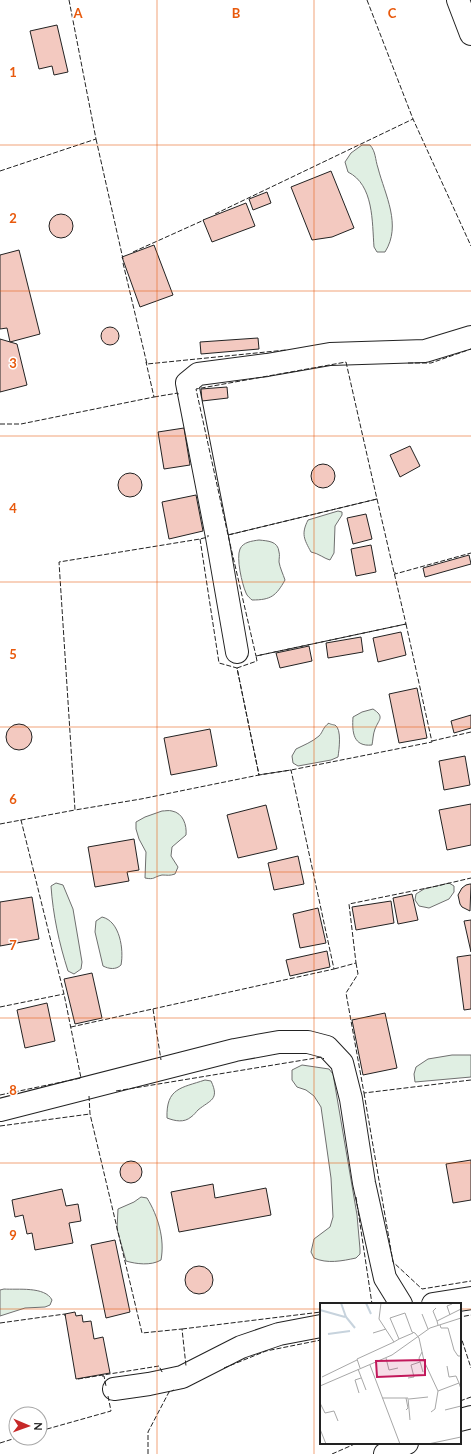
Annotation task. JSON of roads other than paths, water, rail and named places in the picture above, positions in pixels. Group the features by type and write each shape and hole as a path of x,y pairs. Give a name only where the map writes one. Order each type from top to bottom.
{"street":[{"path":"458,0 471,34"},
{"path":"237,652 187,383 198,374 267,365 330,354 425,351 471,337"},
{"path":"0,1110 235,1050 279,1042 308,1042 327,1047 342,1063 351,1099 364,1183 385,1278 400,1303"},
{"path":"439,1303 471,1298"},
{"path":"114,1389 182,1377 241,1347 279,1334 320,1326"},
{"path":"461,1420 471,1417"},
{"path":"385,1454 405,1444"}]}
